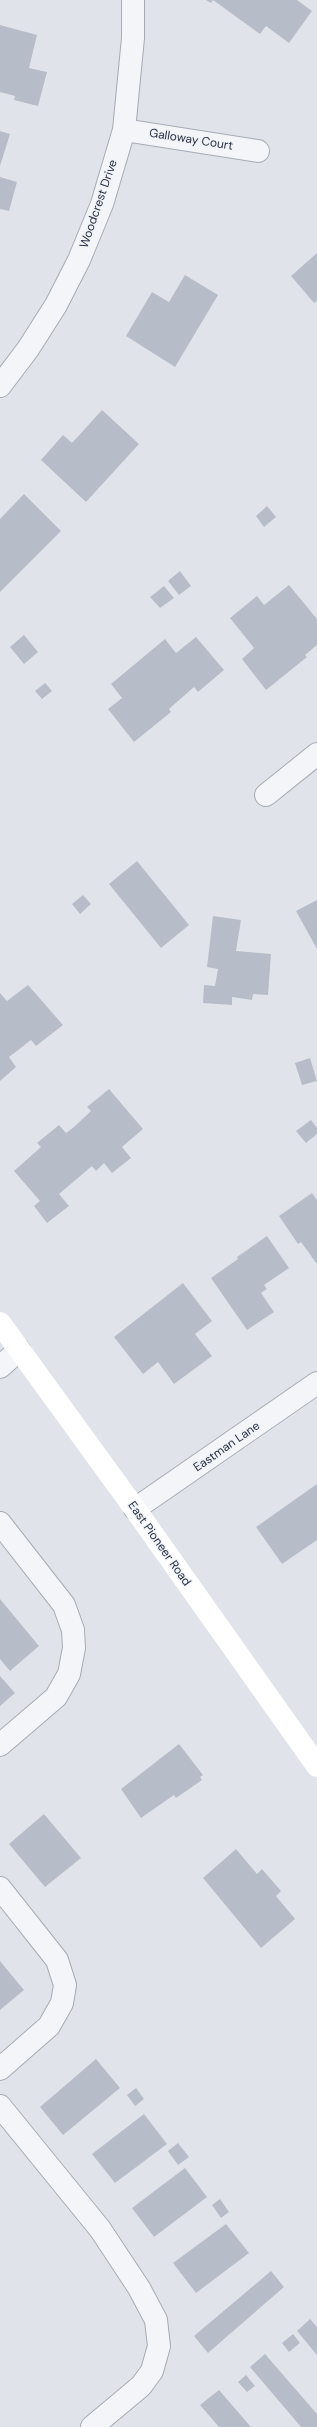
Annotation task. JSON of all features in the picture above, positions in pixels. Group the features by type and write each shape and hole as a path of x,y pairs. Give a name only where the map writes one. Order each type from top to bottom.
{"main road":[{"name":"East Pioneer Road","path":"0,1323 135,1509 317,1766"}],"street":[{"name":"Woodcrest Drive","path":"0,386 34,340 56,305 79,260 102,204 124,130 133,38 133,0"},
{"name":"Galloway Court","path":"124,130 258,151"},
{"path":"266,795 317,754"},
{"path":"0,1367 19,1350"},
{"name":"Eastman Lane","path":"135,1509 317,1383"},
{"path":"0,1523 64,1606 73,1630 74,1648 69,1674 56,1697 0,1745"},
{"path":"0,1888 57,1960 65,1985 62,2003 49,2026 0,2070"},
{"path":"0,2106 100,2229 139,2288 156,2320 159,2346 152,2371 141,2386 92,2427"}],"building":[{"path":"206,0 213,0 211,3"},
{"path":"213,0 297,0 312,11 289,43 266,26 260,34"},
{"path":"0,25 37,35 29,68 47,72 38,106 14,100 15,96 0,92"},
{"path":"0,131 10,134 0,166"},
{"path":"0,177 17,182 9,211 0,209"},
{"path":"317,253 317,301 314,303 291,276"},
{"path":"185,275 218,295 175,367 126,336 152,292 169,302"},
{"path":"102,410 139,444 86,502 41,460 63,435 72,443"},
{"path":"24,494 61,531 0,592 0,519"},
{"path":"267,506 276,517 264,527 256,516"},
{"path":"180,571 191,586 179,595 168,581"},
{"path":"289,585 317,619 317,645 305,655 307,657 266,690 242,659 254,648 230,618 257,596 264,605"},
{"path":"164,586 174,598 160,608 150,597"},
{"path":"24,635 38,652 24,664 10,647"},
{"path":"196,637 224,670 198,692 194,687 169,709 171,712 134,742 108,709 122,698 111,684 165,639 176,653"},
{"path":"45,683 52,691 42,699 35,691"},
{"path":"137,861 189,925 161,948 109,884"},
{"path":"83,895 91,904 80,914 72,904"},
{"path":"317,900 317,949 296,911"},
{"path":"213,916 241,920 236,951 271,954 268,995 253,994 252,1000 232,997 232,1005 203,1003 204,985 215,986 218,969 207,967"},
{"path":"28,985 63,1025 36,1046 31,1040 9,1057 16,1067 0,1081 0,993 7,1001"},
{"path":"310,1058 317,1081 302,1085 295,1063"},
{"path":"109,1089 143,1129 122,1147 131,1158 112,1173 104,1163 96,1171 92,1166 59,1194 69,1206 47,1223 34,1206 40,1201 14,1171 41,1147 37,1143 59,1125 66,1133 74,1127 91,1111 87,1107"},
{"path":"311,1120 317,1128 317,1134 306,1143 296,1131"},
{"path":"312,1193 317,1200 317,1264 301,1242 298,1244 279,1216"},
{"path":"267,1236 289,1268 264,1285 267,1289 261,1293 274,1312 247,1330 211,1278"},
{"path":"183,1283 212,1321 195,1334 212,1356 174,1384 158,1362 143,1374 114,1337"},
{"path":"317,1484 317,1540 282,1564 256,1527"},
{"path":"0,1599 39,1646 10,1671 0,1659"},
{"path":"0,1676 15,1693 0,1706"},
{"path":"179,1744 203,1775 200,1777 202,1780 176,1798 174,1795 141,1818 121,1789"},
{"path":"44,1814 81,1858 45,1887 9,1844"},
{"path":"236,1849 257,1874 262,1869 281,1891 276,1896 295,1919 261,1948 203,1878"},
{"path":"0,1961 24,1990 0,2010"},
{"path":"96,2059 120,2088 63,2135 40,2107"},
{"path":"136,2088 144,2099 135,2106 127,2095"},
{"path":"144,2114 167,2144 115,2183 92,2154"},
{"path":"178,2143 189,2157 178,2165 168,2151"},
{"path":"185,2168 207,2197 154,2237 132,2208"},
{"path":"220,2199 229,2212 221,2218 212,2205"},
{"path":"226,2224 249,2253 196,2293 173,2263"},
{"path":"271,2271 284,2287 208,2353 194,2336"},
{"path":"310,2319 317,2327 317,2355 297,2331"},
{"path":"293,2334 300,2343 289,2352 282,2343"},
{"path":"265,2354 317,2414 317,2427 301,2427 250,2367"},
{"path":"246,2375 255,2386 247,2392 238,2382"},
{"path":"219,2390 251,2427 219,2427 200,2405"}]}
